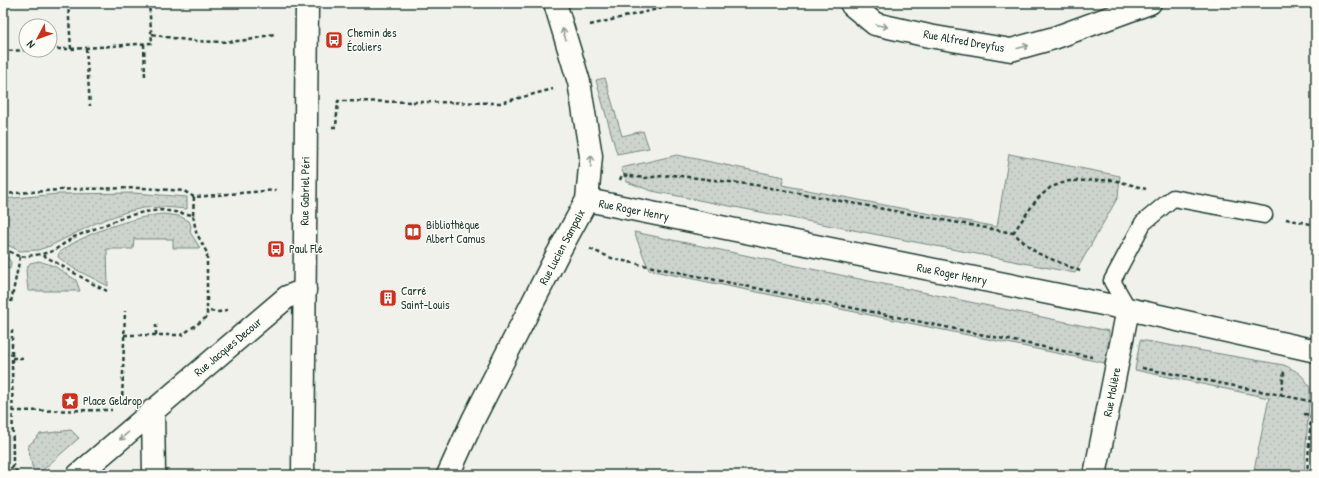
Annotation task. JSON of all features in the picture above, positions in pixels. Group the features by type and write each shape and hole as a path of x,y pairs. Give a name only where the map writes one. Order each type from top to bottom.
{"street":[{"name":"Rue Gabriel Péri","path":"303,475 308,3"},
{"name":"Rue Lucien Sampaix","path":"448,475 473,420 557,255 587,200 591,156 579,82 555,3"},
{"name":"Rue Alfred Dreyfus","path":"851,3 875,24 929,36 1011,50 1054,38 1150,3"},
{"name":"Rue Roger Henry","path":"587,200 1128,310 1316,351"},
{"name":"Rue Jacques Decour","path":"78,475 286,297 305,290"},
{"name":"Rue Molière","path":"1095,475 1128,310"},
{"path":"153,410 154,475"}],"lane":[{"path":"1128,310 1112,281 1143,223 1173,198 1264,215"}],"path":[{"path":"68,3 71,49"},
{"path":"58,49 152,43 149,3"},
{"path":"563,31 683,3"},
{"path":"152,34 169,38 216,42 248,40 275,34"},
{"path":"144,44 145,77"},
{"path":"86,48 90,106"},
{"path":"6,80 3,51 18,51"},
{"path":"306,126 336,127 338,101 500,103 579,82"},
{"path":"619,171 622,175 645,178 672,175 755,185 1013,233 1037,253 1082,272"},
{"path":"612,205 622,175"},
{"path":"1013,233 1037,199 1051,187 1069,181 1120,181 1173,198"},
{"path":"3,194 74,189 142,188 184,191 194,197 276,190"},
{"path":"124,335 182,335 207,317 207,253 196,232 193,215 194,197"},
{"path":"3,248 20,257 42,254 53,251 74,237 126,216 162,210 193,215"},
{"path":"1264,215 1316,225"},
{"path":"589,248 614,259 1117,363 1314,402 1315,408 1311,415 1307,475"},
{"path":"42,254 107,291"},
{"path":"11,302 20,257"},
{"path":"207,312 219,312 235,308"},
{"path":"122,410 125,311"},
{"path":"156,320 156,335"},
{"path":"12,330 13,468 20,475"},
{"path":"1281,395 1288,345"},
{"path":"3,354 12,354"},
{"path":"12,358 25,358"},
{"path":"12,411 153,410"},
{"path":"1304,414 1311,415"},
{"path":"3,468 13,468"}],"shaded area":[{"path":"605,78 622,136 643,131 649,148 617,154 596,80"},
{"path":"1009,154 1120,176 1118,197 1075,273 652,191 627,182 621,168 677,155 784,177 782,185 997,227"},
{"path":"134,193 187,197 187,209 164,207 143,208 126,212 96,223 50,246 38,250 20,251 3,243 3,199 59,194"},
{"path":"163,214 179,216 189,221 191,226 190,232 200,248 173,248 173,239 134,239 133,249 107,249 108,286 73,268 58,257 59,253 68,246 94,233 138,218"},
{"path":"634,232 1109,331 1105,363 649,270"},
{"path":"3,252 11,262 10,269 3,267"},
{"path":"39,261 54,266 76,280 80,291 28,291 26,270 30,263"},
{"path":"1140,340 1284,365 1300,374 1310,388 1304,475 1253,475 1269,398 1135,370"},
{"path":"71,430 79,438 37,475 33,471 28,446 40,434"}],"place":[{"name":"Chemin des Écoliers","path":"334,40"},
{"name":"Bibliothèque Albert Camus","path":"413,232"},
{"name":"Paul Flé","path":"276,249"},
{"name":"Carré Saint-Louis","path":"388,298"},
{"name":"Place Geldrop","path":"70,401"}]}
